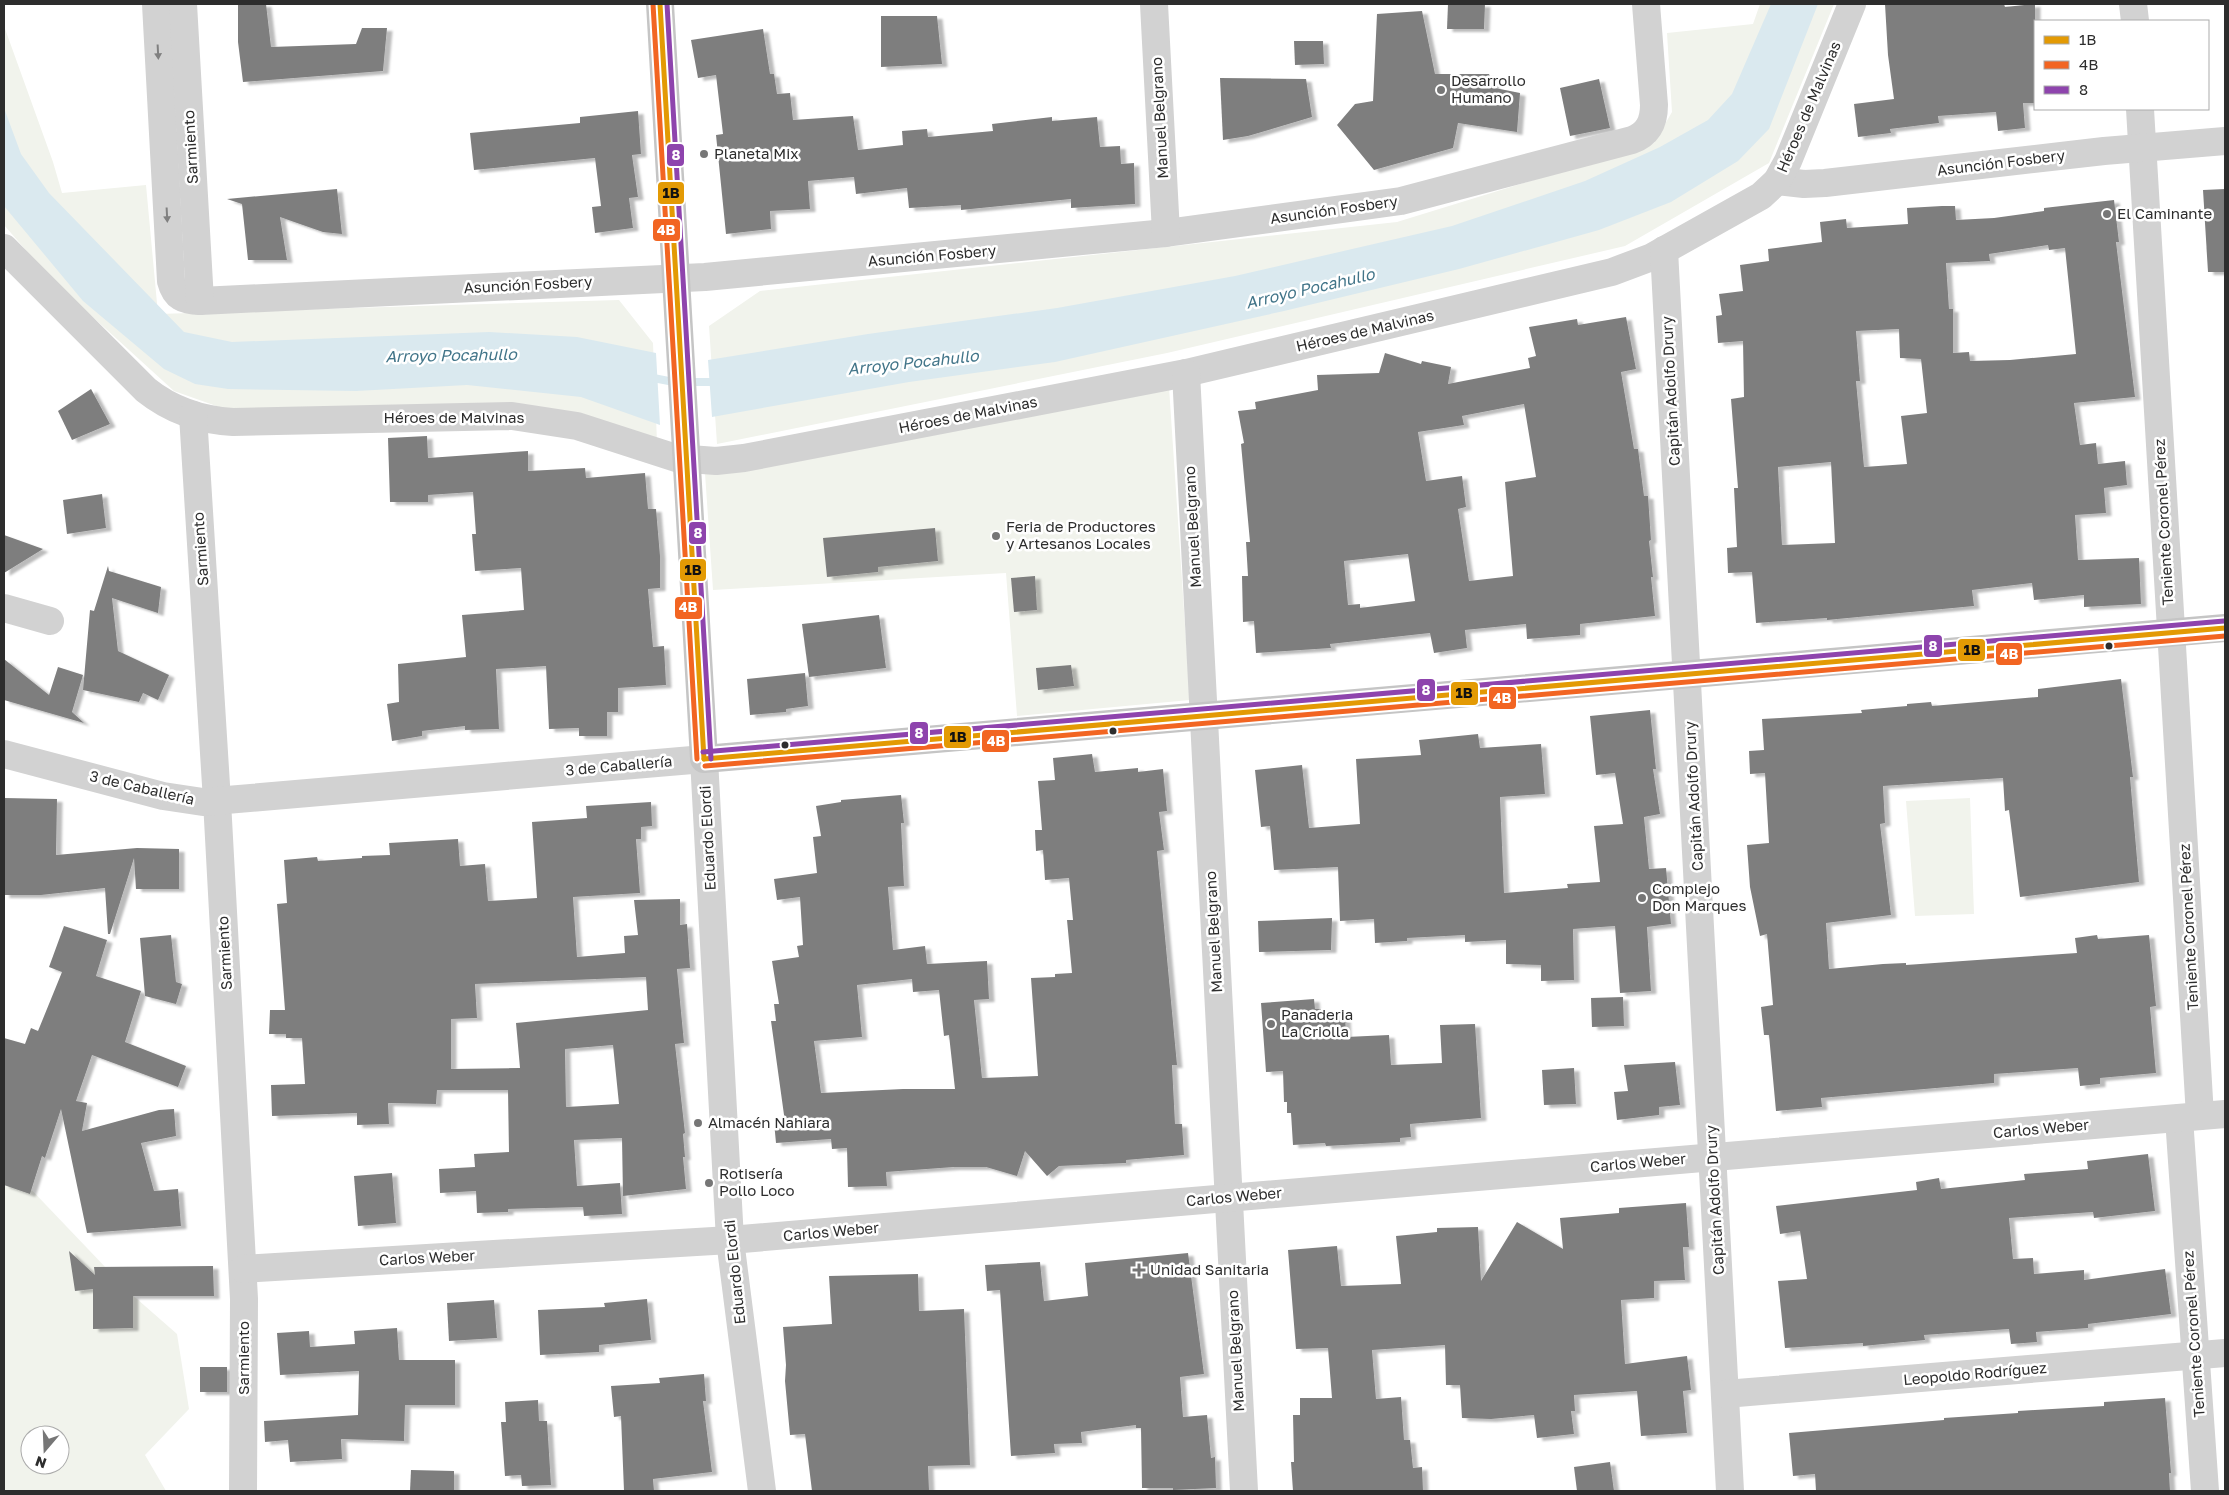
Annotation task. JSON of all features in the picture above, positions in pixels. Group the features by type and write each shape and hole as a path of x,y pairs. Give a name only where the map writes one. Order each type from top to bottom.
{"main road":[{"name":"Eduardo Elordi","path":"660,4 682,351 704,759"},
{"name":"3 de Caballería","path":"704,759 2225,628"}],"street":[{"name":"Sarmiento","path":"156,4 171,281 176,294 180,298 200,301 183,4"},
{"name":"Manuel Belgrano","path":"1154,4 1166,233"},
{"name":"Asunción Fosbery","path":"200,301 729,275 1166,233 1401,201 1632,140 1644,134 1649,128 1654,113 1646,4"},
{"name":"Héroes de Malvinas","path":"4,248 146,390 167,405 192,415 232,422 512,416 577,426 662,455 688,460 716,461 744,458 1186,373 1612,272 1639,263 1761,196 1777,181 1788,161 1852,4"},
{"path":"2134,4 2134,20"},
{"name":"Teniente Coronel Pérez","path":"2140,110 2201,1116 2196,1356 2205,1491"},
{"name":"Asunción Fosbery","path":"1777,181 1804,184 1825,183 2142,148 2225,141"},
{"name":"Capitán Adolfo Drury","path":"1664,250 1730,1491"},
{"name":"Manuel Belgrano","path":"1186,373 1202,716 1244,1491"},
{"name":"Sarmiento","path":"192,415 217,801 243,1269 244,1491"},
{"path":"4,608 50,621"},
{"name":"3 de Caballería","path":"4,754 176,799 217,801 704,759"},
{"name":"Eduardo Elordi","path":"704,759 730,1240 762,1491"},
{"name":"Carlos Weber","path":"243,1269 730,1240 2201,1116"},
{"name":"Leopoldo Rodríguez","path":"1725,1394 2225,1353"}],"shaded area":[{"path":"1760,4 1834,4 1769,163 1625,246 1167,353 717,444 709,326 760,291 1397,222 1654,143 1672,112 1667,33 1753,24"},
{"path":"4,26 53,162 62,193 146,185 158,314 619,300 653,343 657,442 551,413 222,408 174,391 51,279 4,225"},
{"path":"1169,387 1190,700 1017,716 1006,573 713,590 705,473"},
{"path":"1970,798 1974,914 1915,916 1906,801"},
{"path":"4,1161 129,1292 177,1334 189,1409 145,1455 166,1491 4,1491"}],"water":[{"path":"1771,4 1818,4 1769,129 1738,161 1671,202 1599,230 1459,269 1284,311 1055,362 909,382 712,417 708,360 868,334 1057,308 1235,276 1452,226 1585,181 1660,147 1708,120 1732,94"},
{"path":"4,108 21,154 49,193 184,332 232,342 489,332 577,337 656,353 660,425 581,397 467,385 356,391 228,389 195,384 164,369 83,301 4,206"}],"building":[{"path":"238,4 266,4 271,47 356,44 362,28 387,28 383,71 243,82 238,42"},
{"path":"1448,4 1485,4 1484,29 1447,29"},
{"path":"1885,4 2004,4 2005,7 2035,4 2034,103 2023,103 2025,128 1998,131 1996,112 1938,116 1939,123 1890,129 1891,133 1858,137 1854,104 1894,99 1888,55"},
{"name":"Desarrollo Humano","path":"1422,11 1435,74 1489,74 1495,88 1520,93 1517,132 1458,123 1453,148 1374,170 1337,125 1355,104 1373,101 1377,14"},
{"path":"881,16 937,16 942,64 881,67"},
{"path":"763,29 770,74 774,74 777,94 790,93 793,120 853,116 858,150 903,145 902,131 927,129 928,137 993,131 992,124 1052,117 1052,121 1097,117 1100,147 1120,146 1121,164 1134,163 1135,204 1071,208 1071,199 961,210 961,205 909,208 907,188 856,194 854,177 808,181 810,209 770,211 771,229 726,234 716,135 723,134 716,75 698,78 691,40"},
{"path":"1294,41 1323,41 1324,64 1295,65"},
{"path":"1220,78 1306,79 1312,117 1248,136 1223,140"},
{"path":"1599,79 1610,128 1570,136 1560,88"},
{"path":"638,111 641,154 632,155 638,197 629,198 633,228 595,233 592,207 601,206 595,158 474,170 470,133 580,123 580,117"},
{"path":"337,189 342,234 323,232 280,217 287,260 248,260 242,204 227,199"},
{"path":"2225,189 2225,272 2208,272 2203,190"},
{"path":"2114,200 2119,242 2116,242 2135,397 2074,403 2080,445 2096,443 2098,464 2125,461 2127,485 2104,488 2106,513 2075,515 2078,560 2139,558 2141,604 2084,607 2084,595 2034,600 2032,583 1972,590 1974,606 1827,620 1827,618 1756,623 1752,572 1728,573 1727,548 1737,547 1734,488 1738,488 1731,399 1744,397 1743,341 1718,343 1716,316 1722,315 1719,294 1743,291 1740,265 1769,261 1768,249 1822,242 1820,222 1846,219 1847,228 1908,224 1907,208 1955,206 1956,220 1994,218 2044,211 2044,208","holes":["2048,245 2049,250 2065,248 2076,354 2010,360 1970,361 1969,352 1953,353 1953,309 1949,309 1946,263 1990,261 1989,254","1899,329 1900,358 1921,359 1927,413 1901,416 1907,464 1864,467 1856,381 1860,381 1856,331","1831,462 1835,543 1782,545 1778,467"]},
{"path":"1626,317 1636,369 1621,372 1634,449 1638,449 1644,496 1648,496 1651,540 1649,541 1653,577 1651,577 1655,616 1580,624 1580,635 1527,639 1526,624 1465,630 1467,648 1434,653 1430,633 1330,644 1331,648 1256,653 1254,621 1243,622 1242,576 1248,576 1246,542 1250,542 1241,444 1244,443 1238,411 1256,409 1255,402 1318,390 1317,375 1379,373 1385,353 1421,364 1422,361 1451,367 1448,384 1530,368 1528,358 1536,356 1529,327 1577,319 1578,325","holes":["1524,404 1536,477 1505,482 1513,576 1469,581 1458,509 1466,507 1462,476 1426,481 1418,432 1464,425 1462,416","1408,554 1415,601 1360,608 1360,604 1348,605 1344,561"]},
{"path":"91,389 110,424 72,440 58,411"},
{"path":"427,436 428,458 528,451 528,471 585,468 586,478 645,473 648,509 656,509 660,556 660,588 648,589 653,647 664,646 666,685 618,688 618,712 607,712 607,736 579,736 579,728 549,729 546,666 496,669 499,729 465,730 465,726 422,731 422,736 392,741 387,704 399,702 398,664 466,657 462,615 524,610 521,568 475,571 472,534 476,534 473,492 428,495 428,502 390,502 388,438"},
{"path":"102,494 106,528 67,534 63,500"},
{"path":"935,528 938,561 878,567 878,572 827,577 823,538"},
{"path":"4,535 43,549 4,573"},
{"path":"108,566 109,571 161,587 158,613 112,598 118,651 169,675 158,700 143,693 139,702 83,690 90,610 94,611"},
{"path":"1035,576 1037,610 1014,612 1011,578"},
{"path":"879,615 886,668 809,677 802,624"},
{"path":"4,659 49,695 58,667 83,675 72,712 84,723 4,700"},
{"path":"1071,665 1074,686 1038,690 1036,668"},
{"path":"805,673 808,706 786,709 786,712 750,715 747,679"},
{"path":"2121,679 2133,777 2130,777 2139,882 2020,897 2009,810 2005,811 2003,778 1883,786 1885,823 1880,824 1891,915 1826,923 1829,969 1883,964 1906,963 1906,965 2077,953 2075,938 2097,935 2098,939 2149,935 2156,1006 2150,1007 2156,1073 2100,1078 2100,1084 2080,1086 2078,1068 1994,1074 1994,1083 1821,1098 1822,1107 1776,1111 1769,1035 1764,1035 1761,1007 1773,1005 1767,934 1760,936 1750,887 1747,845 1769,843 1765,773 1750,774 1749,751 1764,750 1762,719 1862,713 1861,710 1931,702 1932,706 2038,697 2038,689"},
{"path":"1650,710 1656,769 1653,769 1660,814 1644,817 1649,869 1666,868 1671,924 1647,927 1651,991 1620,993 1615,926 1573,929 1574,980 1541,981 1541,965 1506,964 1506,940 1465,942 1465,935 1407,938 1407,941 1375,943 1374,919 1340,921 1338,867 1274,870 1270,826 1261,827 1255,770 1302,765 1309,828 1360,824 1356,759 1421,755 1419,740 1478,734 1480,748 1541,744 1545,794 1500,797 1504,893 1568,888 1567,884 1600,882 1594,826 1623,824 1615,773 1596,775 1590,716"},
{"path":"1092,754 1095,772 1138,768 1138,772 1163,769 1167,811 1159,812 1164,850 1157,851 1177,1065 1172,1065 1175,1124 1182,1124 1184,1155 1126,1160 1126,1163 1059,1166 1047,1176 1025,1151 1017,1176 986,1167 954,1167 886,1172 887,1186 848,1187 847,1148 832,1149 831,1139 776,1143 774,1122 785,1122 771,1021 776,1021 774,1004 779,1004 772,961 799,957 797,946 803,945 800,897 777,900 774,879 817,873 813,837 821,836 816,806 841,802 841,800 901,795 904,823 901,823 904,886 888,887 893,950 925,946 927,964 987,961 989,999 974,1000 982,1078 1038,1076 1031,978 1055,977 1055,974 1072,973 1067,920 1073,920 1069,878 1045,880 1043,850 1036,851 1035,830 1042,830 1038,781 1055,780 1053,758","holes":["912,979 913,992 939,990 944,1036 949,1035 955,1089 903,1089 821,1093 814,1041 862,1037 857,985"]},
{"path":"4,798 57,799 56,855 137,848 179,849 179,889 136,889 134,858 110,934 108,934 105,888 41,895 4,895"},
{"path":"651,802 652,826 641,827 641,839 636,839 640,893 573,897 577,957 625,953 624,936 638,935 634,900 680,899 680,925 687,924 690,968 677,969 684,1043 675,1044 685,1133 683,1134 685,1157 683,1157 686,1189 623,1196 622,1138 574,1140 577,1186 620,1183 622,1214 584,1216 583,1207 508,1209 508,1212 477,1213 476,1191 440,1193 439,1169 475,1167 474,1154 509,1152 508,1090 437,1090 436,1104 388,1103 389,1124 357,1125 357,1113 272,1116 271,1085 305,1084 302,1038 286,1038 286,1034 269,1034 270,1010 285,1010 277,904 287,903 284,860 317,857 318,861 390,855 389,843 458,839 460,866 485,864 488,901 537,898 532,822 587,818 586,806","holes":["646,977 648,1010 516,1023 520,1068 451,1069 451,1019 477,1018 475,984","613,1045 619,1104 566,1107 565,1049"]},
{"path":"1332,918 1331,950 1259,952 1258,921"},
{"path":"64,926 107,940 96,976 141,991 125,1042 186,1066 178,1087 92,1055 76,1101 87,1103 82,1131 159,1110 174,1109 176,1136 141,1143 154,1191 178,1189 181,1226 87,1233 61,1109 45,1158 42,1156 30,1194 4,1185 4,1038 25,1044 31,1028 38,1031 62,972 49,967"},
{"path":"171,935 176,982 182,984 176,1004 145,996 140,938"},
{"path":"1623,997 1624,1026 1592,1027 1591,998"},
{"path":"1314,999 1315,1009 1323,1009 1324,1014 1345,1013 1346,1037 1389,1035 1391,1065 1442,1063 1440,1025 1475,1024 1481,1118 1410,1124 1411,1137 1400,1138 1400,1142 1326,1146 1325,1143 1293,1145 1291,1113 1287,1113 1287,1102 1284,1102 1283,1071 1266,1072 1261,1003"},
{"path":"1675,1062 1680,1105 1659,1107 1659,1115 1617,1120 1614,1092 1628,1091 1624,1065"},
{"path":"1574,1068 1576,1104 1544,1105 1542,1070"},
{"path":"2148,1154 2155,1211 2094,1218 2093,1212 2009,1218 2013,1259 2033,1258 2034,1274 2084,1270 2084,1280 2165,1269 2171,1314 2088,1324 2088,1328 2036,1332 2037,1342 2011,1344 2009,1329 1924,1335 1925,1340 1863,1346 1863,1343 1785,1348 1778,1281 1807,1279 1800,1231 1780,1234 1776,1206 1917,1190 1916,1182 1939,1178 1941,1189 2025,1180 2024,1174 2088,1169 2087,1161"},
{"path":"392,1173 396,1223 358,1226 354,1176"},
{"path":"1686,1203 1689,1247 1683,1247 1685,1280 1654,1281 1654,1298 1621,1300 1625,1364 1687,1356 1691,1390 1683,1391 1687,1433 1641,1436 1637,1391 1574,1395 1575,1411 1571,1411 1574,1434 1537,1438 1534,1415 1491,1419 1462,1418 1460,1385 1446,1385 1445,1345 1372,1350 1376,1399 1401,1397 1404,1440 1410,1440 1413,1468 1422,1467 1423,1491 1293,1491 1291,1462 1294,1462 1293,1415 1300,1415 1300,1398 1332,1398 1328,1348 1296,1349 1288,1250 1337,1246 1341,1286 1401,1284 1396,1236 1437,1232 1437,1228 1478,1227 1481,1281 1517,1222 1563,1249 1560,1218 1619,1213 1619,1208"},
{"path":"69,1251 95,1275 94,1267 213,1266 214,1296 133,1296 133,1328 93,1329 93,1289 75,1291"},
{"path":"1188,1253 1204,1374 1180,1377 1183,1417 1207,1415 1211,1458 1215,1457 1216,1488 1173,1490 1173,1488 1142,1488 1141,1428 1136,1428 1136,1425 1081,1432 1082,1443 1054,1444 1055,1453 1011,1456 1000,1290 987,1291 985,1265 1040,1262 1044,1301 1088,1296 1085,1263"},
{"path":"918,1274 919,1311 964,1309 970,1465 928,1466 929,1491 812,1491 805,1434 790,1435 783,1327 832,1324 829,1276"},
{"path":"647,1299 651,1340 599,1345 599,1352 540,1355 538,1310 605,1307 604,1303"},
{"path":"494,1300 497,1338 449,1341 447,1303"},
{"path":"397,1328 399,1360 455,1360 455,1405 405,1405 404,1441 341,1439 342,1459 290,1462 288,1440 265,1442 264,1421 358,1415 359,1371 280,1375 277,1333 309,1331 310,1347 355,1344 354,1331"},
{"path":"200,1367 227,1367 227,1392 200,1392"},
{"path":"704,1374 706,1401 703,1401 712,1472 653,1479 654,1491 624,1491 621,1416 614,1417 611,1386 660,1383 659,1378"},
{"path":"2165,1398 2171,1473 2169,1473 2170,1491 1816,1491 1815,1474 1793,1476 1789,1433 2018,1413 2018,1411 2104,1406 2104,1402"},
{"path":"538,1400 539,1421 547,1421 551,1485 522,1486 521,1475 505,1476 501,1422 506,1422 505,1402"},
{"path":"1610,1462 1614,1491 1577,1491 1574,1467"},
{"path":"411,1470 454,1471 454,1491 410,1491"}],"waterway":[{"name":"Arroyo Pocahullo","path":"648,377 674,382 719,382"}],"transit line":[{"name":"4B","path":"653,4 697,759"},
{"name":"1B","path":"660,4 704,759"},
{"name":"8","path":"667,4 711,759"},
{"name":"8","path":"703,752 2224,621"},
{"name":"1B","path":"704,759 2225,628"},
{"name":"4B","path":"705,766 2225,636"}],"place":[{"name":"Desarrollo Humano","path":"1441,90"},
{"name":"Planeta Mix","path":"704,154"},
{"name":"El Caminante","path":"2107,214"},
{"name":"Feria de Productores y Artesanos Locales","path":"996,536"},
{"name":"Complejo Don Marques","path":"1642,898"},
{"name":"Panaderia La Criolla","path":"1271,1024"},
{"name":"Almacén Nahiara","path":"698,1123"},
{"name":"Rotisería Pollo Loco","path":"709,1183"},
{"name":"Unidad Sanitaria","path":"1139,1270"}]}
